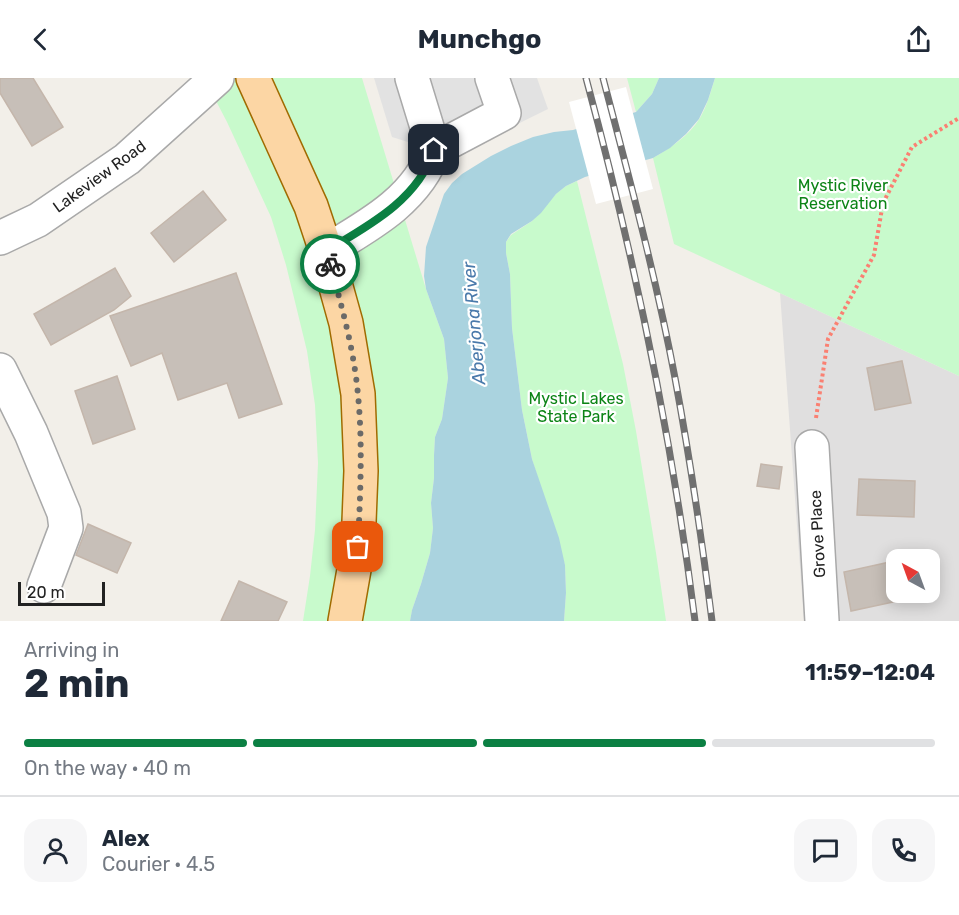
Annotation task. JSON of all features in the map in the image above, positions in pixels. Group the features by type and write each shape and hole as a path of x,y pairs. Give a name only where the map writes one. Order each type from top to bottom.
{"main road":[{"path":"254,78 311,206 346,322 358,394 361,471 358,547 345,621"}],"street":[{"name":"Lakeview Road","path":"0,238 39,220 127,159 217,78"},
{"path":"326,251 369,225 393,207 427,167 434,150 412,78"},
{"path":"434,150 504,113 492,78"},
{"path":"0,370 31,433 64,513 66,528 44,586"},
{"name":"Grove Place","path":"812,447 822,621"}],"path":[{"path":"812,447 828,339 874,255 883,202 912,147 959,118"}],"shaded area":[{"path":"374,78 537,78 548,109 453,156 392,137"},
{"path":"780,293 959,376 959,621 804,621"}],"green space":[{"path":"204,78 362,78 426,289 444,339 448,378 442,419 435,437 431,503 433,528 430,553 410,621 303,621 315,530 318,463 315,405 307,351 286,265 271,217"},
{"path":"627,78 659,78 652,94 636,112"},
{"name":"Mystic River Reservation","path":"715,78 959,78 959,376 674,244 653,158 679,141 696,124 705,109"},
{"name":"Mystic Lakes State Park","path":"577,181 623,364 666,621 564,621 565,565 532,459 522,410 512,328 506,242 511,235 532,221 556,194"}],"water":[{"name":"Aberjona River","path":"659,78 715,78 699,119 686,134 670,148 653,158 585,177 566,186 556,194 541,213 511,234 506,242 512,328 522,410 532,459 559,538 565,565 564,621 410,621 430,553 433,528 431,503 435,437 442,419 448,378 444,339 426,289 424,276 426,247 444,194 462,174 511,146 533,137 573,130 636,112 652,94"}],"pier":[{"path":"626,87 653,189 596,204 569,102"}],"building":[{"path":"0,78 33,78 63,127 32,146 0,93"},
{"path":"203,191 226,220 174,262 151,233"},
{"path":"115,268 131,296 114,310 51,345 34,314"},
{"path":"236,273 282,404 239,418 227,383 178,400 162,353 131,366 110,316"},
{"path":"902,361 911,403 875,410 867,368"},
{"path":"117,376 135,429 93,444 75,391"},
{"path":"761,464 782,467 779,489 757,486"},
{"path":"859,479 915,481 914,517 857,515"},
{"path":"88,524 131,543 117,573 76,555"},
{"path":"886,563 886,603 889,603 851,611 844,572"},
{"path":"239,581 287,602 278,621 221,621"}],"railway":[{"path":"586,78 620,212 650,348 675,484 695,621"},
{"path":"603,78 642,227 668,340 691,469 712,621"}],"way so far":[{"path":"330,264 346,322 358,394 361,471 358,547"}],"route":[{"path":"330,264 326,251 369,225 393,207 420,177 434,150"}]}
